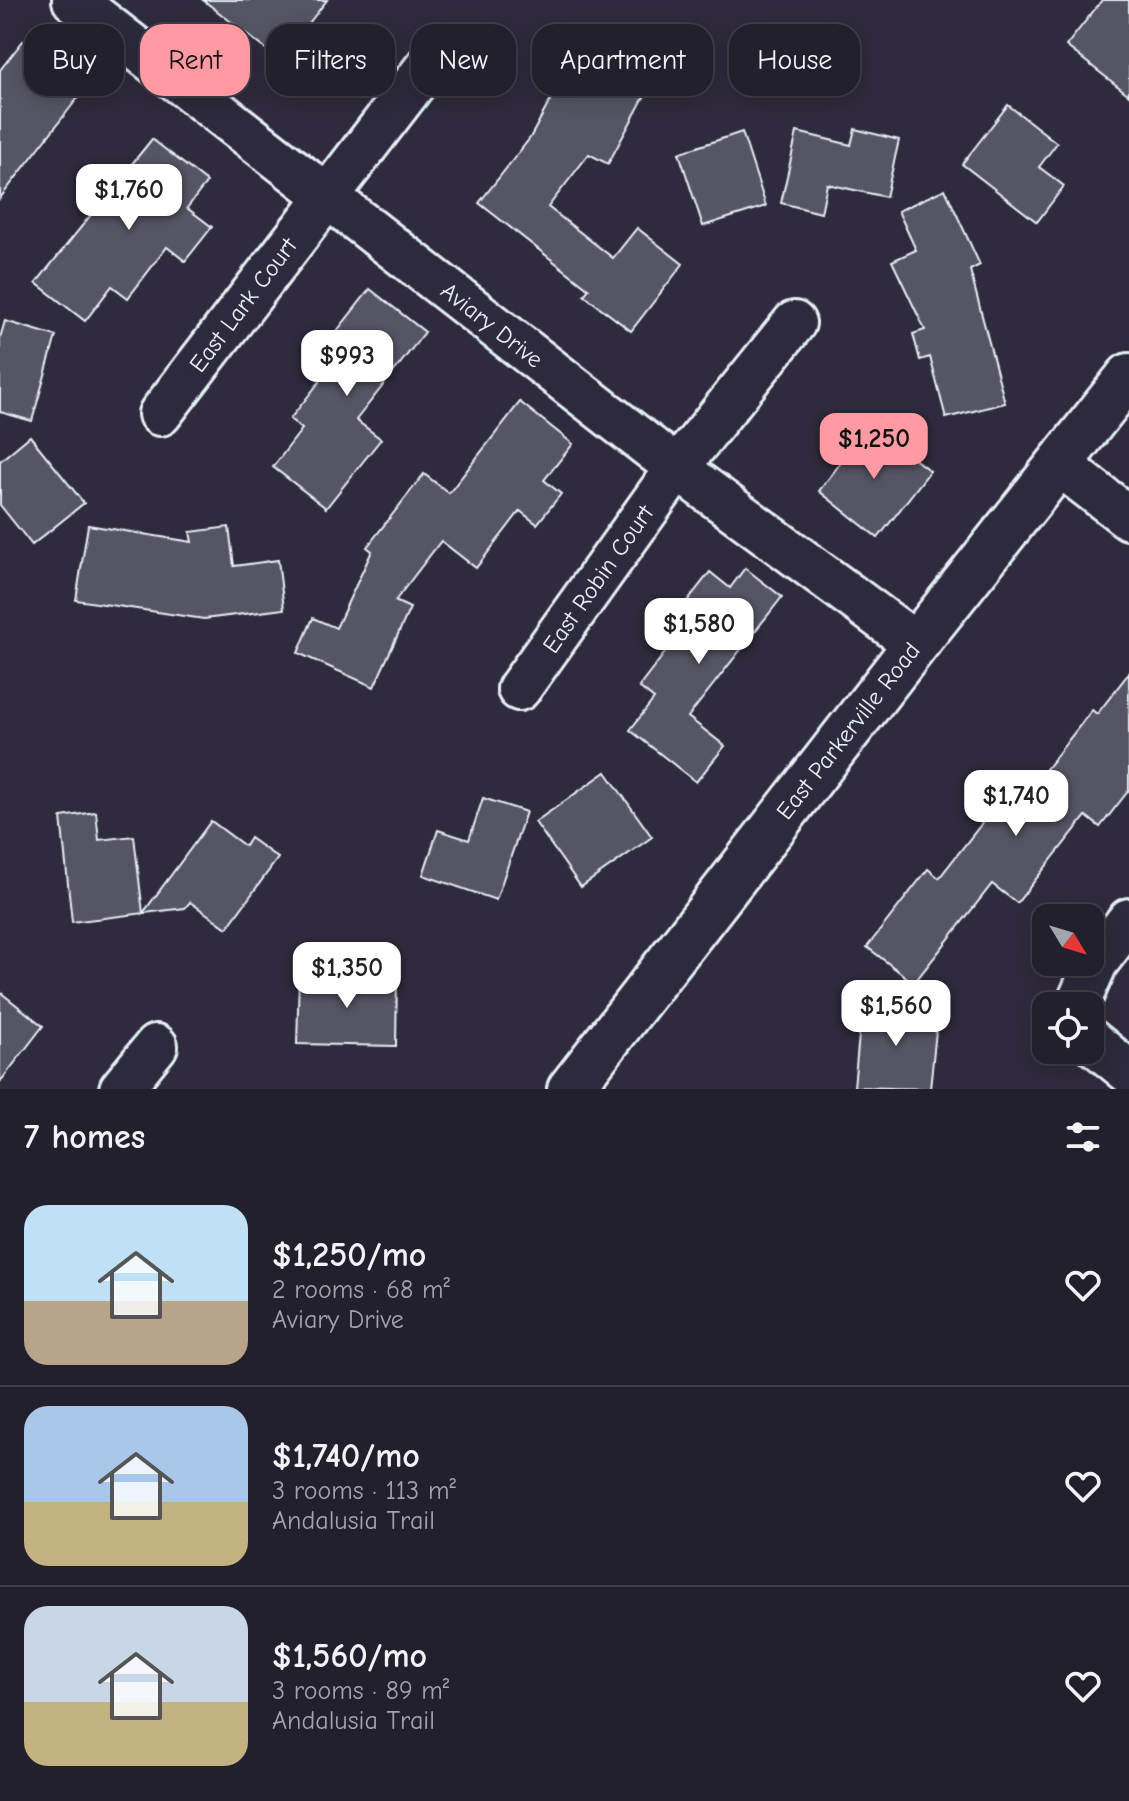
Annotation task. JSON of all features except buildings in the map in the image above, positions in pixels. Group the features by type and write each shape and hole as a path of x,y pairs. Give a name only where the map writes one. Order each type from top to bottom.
{"main road":[{"name":"East Parkerville Road","path":"570,1089 1129,376"}],"street":[{"name":"Aviary Drive","path":"74,0 677,468 916,644"},
{"name":"East Lark Court","path":"160,414 411,87"},
{"name":"East Robin Court","path":"519,689 677,468 794,323"},
{"path":"1059,464 1129,518"},
{"path":"1083,992 1096,963 1129,920"},
{"path":"121,1089 156,1046"},
{"path":"1104,1051 1129,1072"}]}
